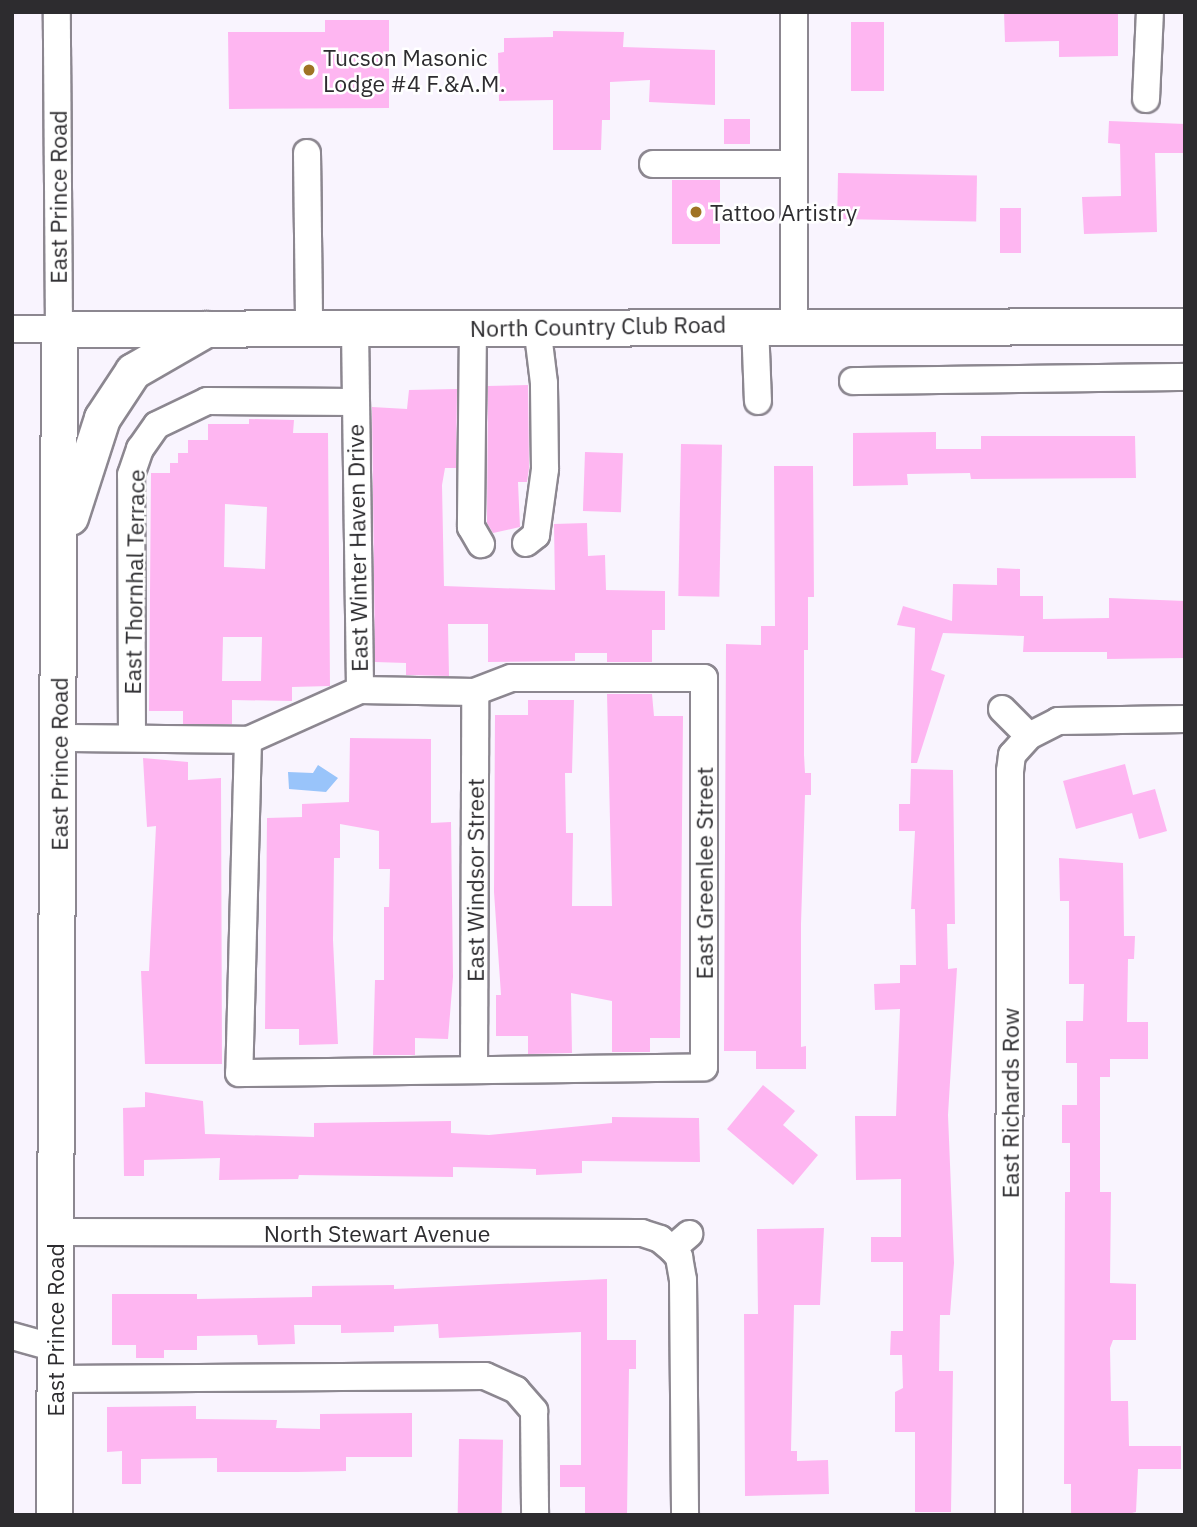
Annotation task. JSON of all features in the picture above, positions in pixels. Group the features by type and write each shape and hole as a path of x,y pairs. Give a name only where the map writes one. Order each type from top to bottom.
{"main road":[{"name":"North Country Club Road","path":"59,329 755,324 1185,327"},
{"path":"60,547 102,418 133,371 209,327"},
{"name":"East Prince Road","path":"54,1515 60,738 59,329"}],"street":[{"name":"East Prince Road","path":"57,12 59,329"},
{"path":"794,12 794,324"},
{"path":"1146,99 1150,12"},
{"path":"307,153 309,328"},
{"path":"653,164 794,164"},
{"path":"755,324 758,401"},
{"path":"526,543 536,535 545,469 544,383 537,326"},
{"path":"473,327 471,527 481,544"},
{"name":"East Winter Haven Drive","path":"248,740 360,690 355,328"},
{"name":"North Country Club Road","path":"12,329 59,329"},
{"path":"853,382 1185,377"},
{"name":"East Thornhal Terrace","path":"132,738 131,475 140,449 157,425 180,410 207,401 354,402"},
{"name":"East Greenlee Street","path":"474,1069 704,1067 704,678 511,678 475,692"},
{"path":"360,690 475,692"},
{"name":"East Windsor Street","path":"474,1069 475,692"},
{"path":"1002,709 1029,736 1058,721 1185,719"},
{"name":"East Richards Row","path":"1009,1515 1010,771 1012,755 1029,736"},
{"path":"60,738 248,740 239,1073 474,1069"},
{"name":"North Stewart Avenue","path":"56,1232 642,1233 680,1242 683,1280 685,1515"},
{"path":"12,1336 55,1364"},
{"path":"12,1352 55,1364 485,1376 516,1390 534,1411 535,1515"}],"water":[{"path":"318,765 338,778 326,792 289,789 288,772 313,773"}],"building":[{"path":"1004,12 1118,12 1118,56 1059,57 1059,41 1005,42"},
{"name":"Tucson Masonic Lodge #4 F.&A.M.","path":"325,20 389,20 389,108 229,109 228,32 325,32"},
{"path":"851,22 884,22 884,91 851,91"},
{"path":"553,31 624,32 623,47 715,50 715,105 649,102 650,80 610,82 610,120 602,120 601,150 553,150 553,100 499,101 498,53 504,52 504,38 553,37"},
{"path":"724,119 750,119 750,144 724,144"},
{"path":"1109,121 1185,124 1185,153 1155,153 1157,232 1084,234 1082,197 1121,196 1120,144 1108,143"},
{"path":"838,173 977,175 976,221 837,219"},
{"name":"Tattoo Artistry","path":"672,180 720,180 720,244 672,244"},
{"path":"1000,208 1021,208 1021,253 1000,253"},
{"path":"528,385 529,468 527,482 518,482 520,527 493,533 487,523 488,386"},
{"path":"457,389 456,468 445,468 442,485 444,586 555,590 554,524 587,523 588,556 605,555 606,590 665,591 665,630 652,630 652,662 607,662 607,653 575,653 575,661 488,662 488,624 448,624 449,676 406,675 406,663 375,662 372,407 407,409 409,390"},
{"path":"249,419 294,420 293,433 328,433 330,686 292,687 292,701 232,700 232,724 183,724 183,711 149,711 151,473 170,473 170,463 178,463 178,453 188,453 188,440 208,440 208,424 249,424","holes":["225,504 267,507 265,569 224,567","223,637 262,637 261,681 222,681"]},
{"path":"936,432 936,449 981,449 981,436 1135,436 1136,478 971,479 970,473 907,474 908,485 853,486 853,433"},
{"path":"681,444 722,445 719,597 678,596"},
{"path":"585,452 623,453 621,512 583,511"},
{"path":"774,466 813,466 814,597 808,597 808,650 804,650 805,773 811,773 811,795 805,795 801,924 801,1047 806,1046 806,1069 756,1069 756,1051 724,1051 726,644 761,645 761,626 775,626"},
{"path":"997,568 1020,569 1020,596 1043,596 1043,619 1109,618 1109,598 1185,601 1185,658 1107,659 1107,652 1023,652 1024,636 943,633 931,670 945,675 917,763 911,763 915,628 897,625 903,606 952,621 953,584 997,585"},
{"path":"607,694 652,694 654,716 683,716 680,1038 650,1038 650,1052 612,1052 612,1001 571,993 572,1053 528,1054 528,1036 496,1036 496,995 501,995 494,892 495,715 528,715 528,700 574,700 572,773 565,773 566,833 573,833 572,906 612,906"},
{"path":"350,738 431,739 431,823 451,822 453,977 448,1039 415,1038 415,1055 373,1055 375,980 384,980 384,907 389,907 390,869 379,869 379,831 340,824 340,858 334,858 333,940 338,1044 299,1045 299,1029 265,1029 267,818 302,817 302,804 349,802"},
{"path":"143,758 188,762 188,780 221,778 222,1064 145,1064 141,971 149,971 156,826 147,827"},
{"path":"1125,764 1133,795 1155,789 1167,831 1139,839 1132,813 1076,829 1063,781"},
{"path":"911,769 953,770 955,924 947,924 948,969 957,968 948,1115 954,1263 950,1315 940,1315 939,1371 953,1371 951,1512 915,1512 915,1432 895,1432 895,1392 903,1388 902,1355 890,1355 891,1331 903,1331 903,1262 871,1262 871,1237 901,1237 901,1179 856,1180 855,1116 896,1116 900,1009 875,1010 874,984 900,983 900,965 916,965 915,909 911,909 915,831 899,831 899,804 910,804"},
{"path":"1059,858 1123,863 1124,936 1135,936 1134,959 1128,959 1127,1022 1148,1022 1148,1059 1110,1059 1110,1077 1100,1077 1100,1192 1111,1192 1110,1283 1136,1284 1136,1340 1113,1340 1110,1348 1111,1401 1128,1401 1129,1446 1181,1446 1181,1469 1138,1469 1136,1512 1124,1515 1071,1515 1071,1484 1064,1484 1065,1192 1070,1192 1070,1143 1062,1143 1062,1105 1077,1105 1077,1063 1066,1063 1066,1021 1083,1021 1084,984 1069,984 1069,901 1060,901"},
{"path":"763,1085 795,1111 783,1125 818,1155 793,1185 727,1129"},
{"path":"145,1092 203,1101 205,1134 314,1137 314,1123 451,1121 451,1133 489,1135 612,1123 612,1117 699,1118 700,1162 582,1161 582,1173 536,1175 536,1169 453,1167 453,1177 299,1175 298,1179 219,1180 220,1158 144,1160 144,1176 124,1176 123,1108 145,1107"},
{"path":"824,1228 820,1305 794,1305 791,1451 797,1451 797,1461 828,1460 829,1494 745,1496 744,1314 758,1314 757,1229"},
{"path":"607,1279 607,1340 636,1340 636,1369 629,1369 627,1515 585,1515 585,1487 560,1487 560,1465 581,1465 581,1332 439,1338 438,1324 394,1326 394,1332 341,1333 341,1325 294,1325 295,1344 258,1345 257,1335 197,1336 197,1350 164,1350 164,1358 136,1358 136,1345 112,1345 112,1294 197,1294 197,1299 312,1297 312,1286 394,1285 394,1289"},
{"path":"196,1406 196,1419 277,1420 276,1428 320,1429 320,1414 412,1413 412,1457 346,1457 346,1471 297,1472 217,1472 217,1458 141,1459 141,1484 122,1484 122,1451 107,1452 107,1407"},
{"path":"459,1439 503,1440 502,1515 458,1515"}],"place":[{"name":"Tucson Masonic Lodge #4 F.&A.M.","path":"309,70"},
{"name":"Tattoo Artistry","path":"696,212"}]}
